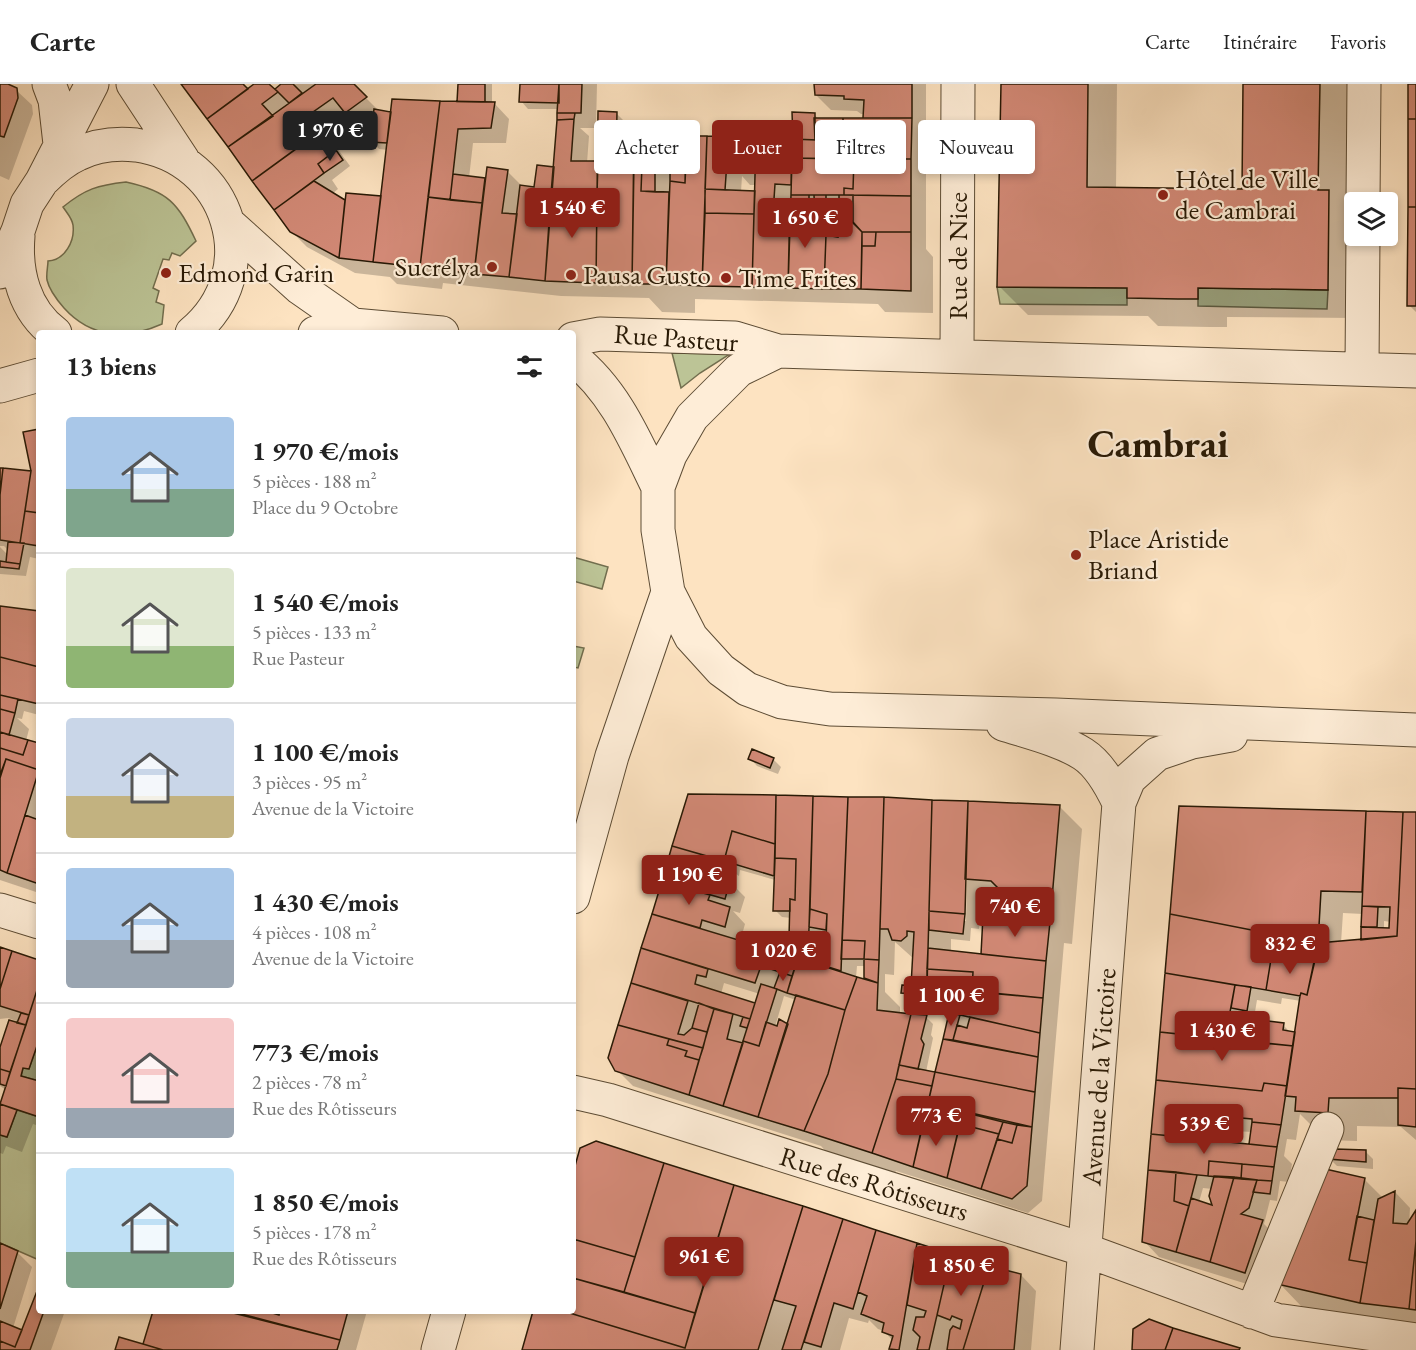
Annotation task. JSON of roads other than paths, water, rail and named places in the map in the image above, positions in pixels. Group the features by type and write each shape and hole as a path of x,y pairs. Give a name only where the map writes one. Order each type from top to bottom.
{"street":[{"path":"49,84 55,100 60,144"},
{"path":"0,272 27,204 42,181 92,84"},
{"path":"133,84 183,160 211,188 228,224 232,245 231,266 226,287 216,306 196,330"},
{"name":"Rue de Nice","path":"957,356 958,84"},
{"path":"1363,192 1365,84"},
{"path":"42,181 59,165 79,153 100,146 123,143 154,148 183,160"},
{"path":"228,224 300,288 353,325"},
{"path":"18,231 16,259 22,285 34,311 52,330"},
{"path":"1362,369 1363,246"},
{"path":"329,330 353,325 409,330"},
{"name":"Rue Pasteur","path":"576,338 600,334 735,338 778,351"},
{"path":"1416,371 778,351 739,370 692,417 670,454 658,487 658,530 668,592 691,637 721,670 747,689 782,702 830,709 1416,730"},
{"path":"576,361 587,370 617,406 658,487"},
{"path":"0,386 36,376"},
{"path":"576,886 612,756 668,592"},
{"path":"970,713 1047,738 1084,754 1109,782 1119,803"},
{"path":"1119,803 1130,780 1157,754 1192,742 1284,725"},
{"name":"Avenue de la Victoire","path":"1077,1350 1119,803"},
{"path":"0,910 36,921"},
{"name":"Rue des Rôtisseurs","path":"576,1093 608,1100 1085,1250 1276,1320 1416,1340"},
{"path":"1252,1311 1327,1129"},
{"path":"438,1350 448,1314"}],"place":[{"name":"Hôtel de Ville de Cambrai","path":"1163,195"},
{"name":"Sucrélya","path":"492,267"},
{"name":"Edmond Garin","path":"166,273"},
{"name":"Pausa Gusto","path":"571,275"},
{"name":"Time Frites","path":"726,278"},
{"name":"Place Aristide Briand","path":"1076,555"}],"district":[{"name":"Cambrai","path":"1158,443"}]}
